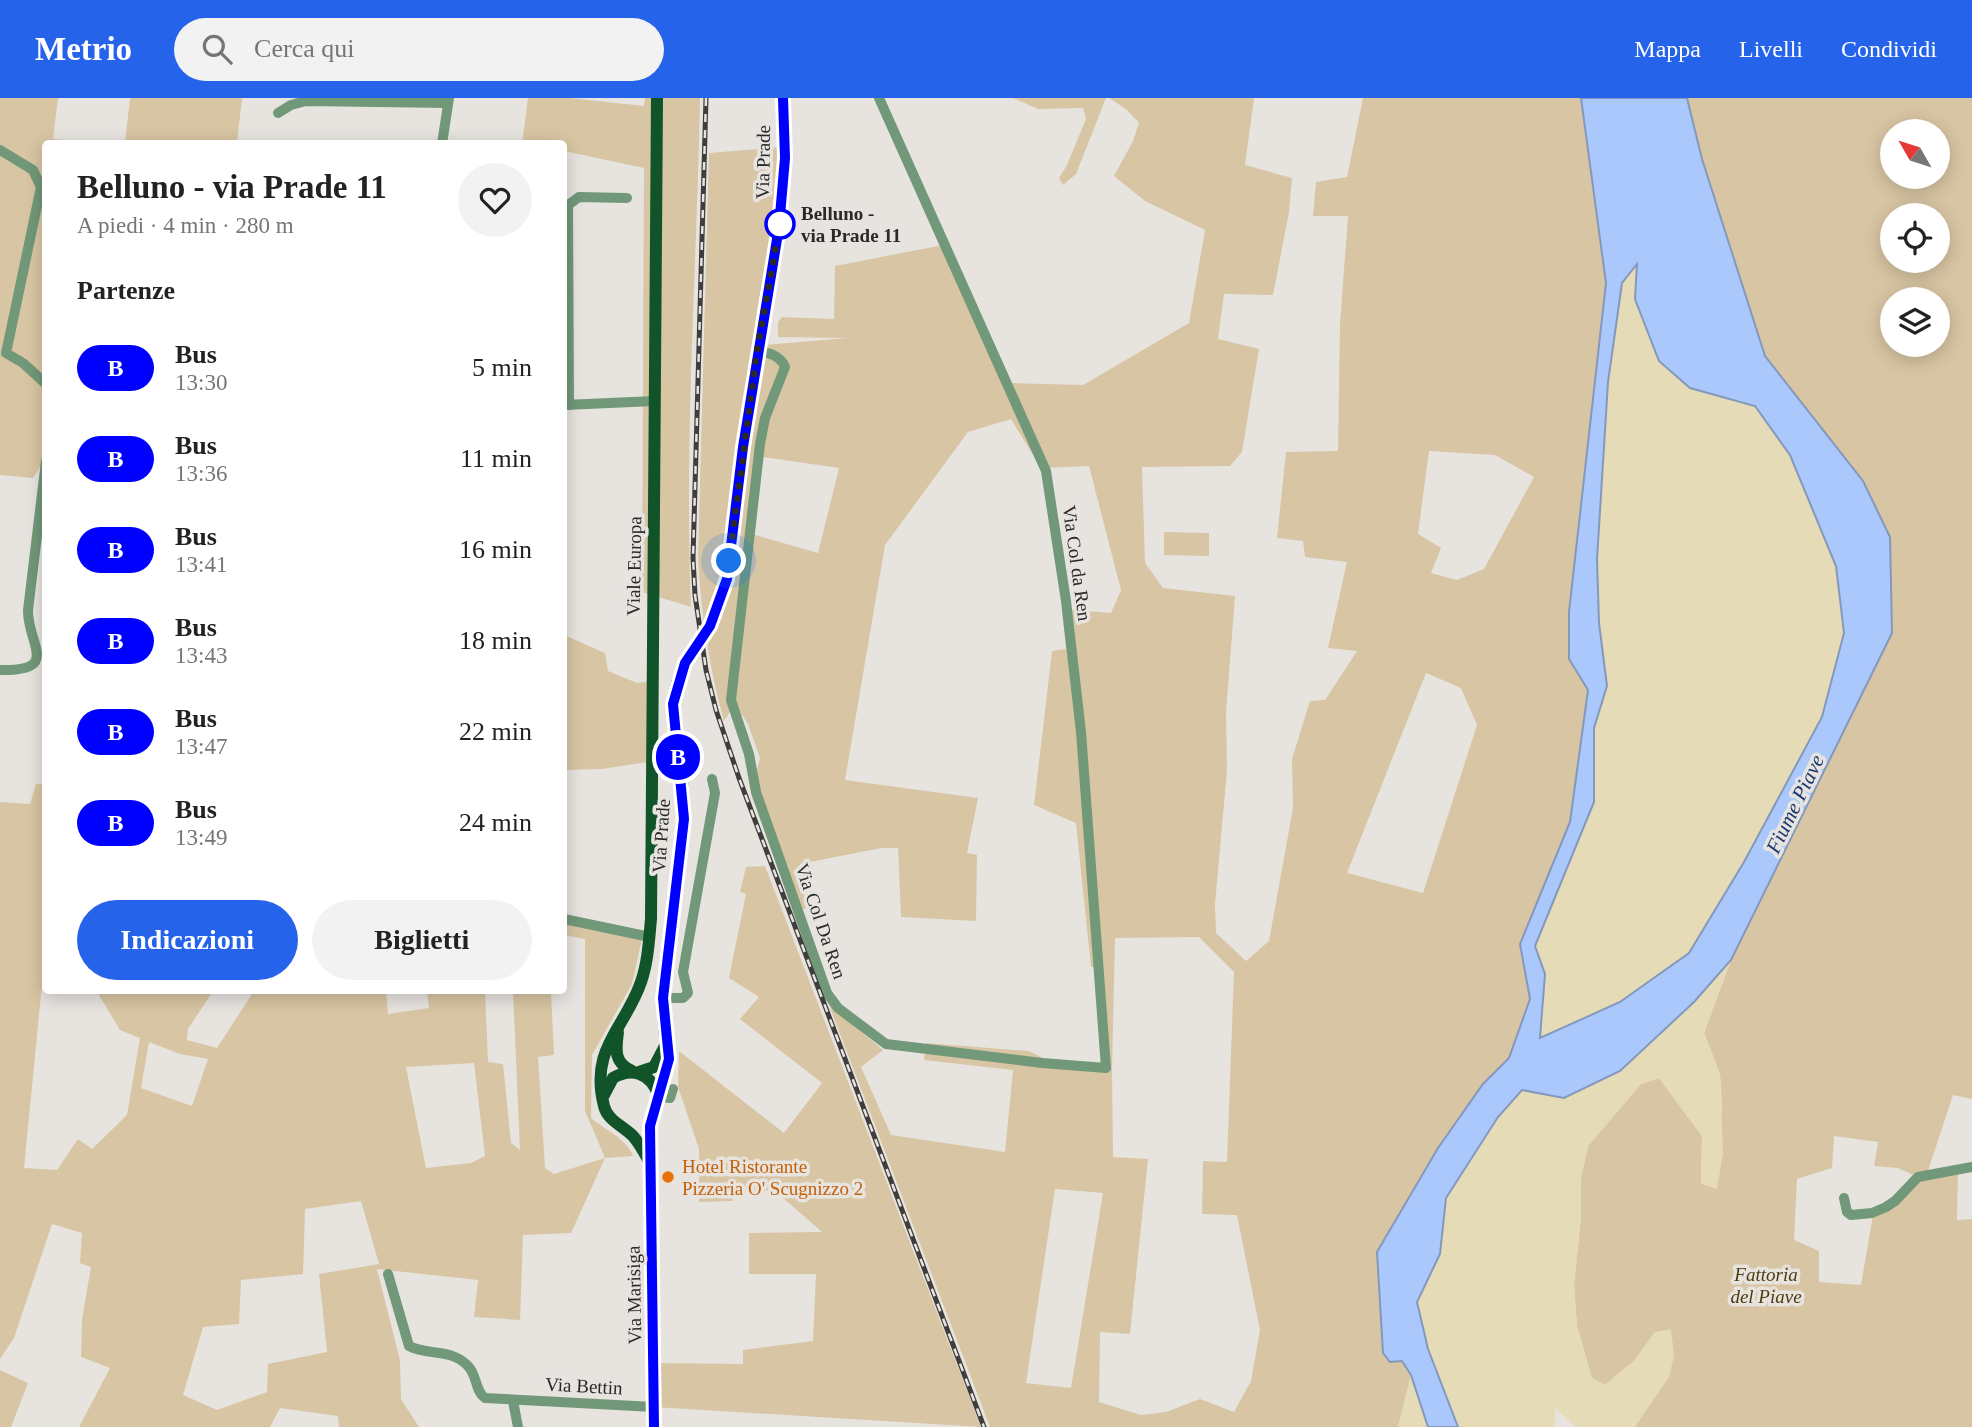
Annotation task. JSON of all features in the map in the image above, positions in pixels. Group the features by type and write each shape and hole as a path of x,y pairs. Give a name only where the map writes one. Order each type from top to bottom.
{"main road":[{"name":"Viale Europa","path":"603,1096 602,1062 606,1047 641,982 650,937 657,98"},
{"name":"Via Prade","path":"658,1096 669,1059 663,998 684,819 673,704 677,683 690,654 710,626 727,579 757,351 782,201 783,98"},
{"path":"618,1028 615,1051 618,1059 655,1085 658,1096"},
{"path":"650,1163 635,1139 608,1115 603,1096 612,1078 654,1067 666,1044"},
{"name":"Via Marisiga","path":"654,1427 650,1163 653,1116 658,1096"},
{"path":"622,1125 640,1126 653,1116"}],"street":[{"name":"Via Col da Ren","path":"880,98 1046,471 1066,601 1081,732 1106,1068"},
{"path":"278,113 291,104 306,102 448,101 443,140"},
{"path":"0,150 33,170 41,187 3,352 23,363 42,380"},
{"path":"567,201 579,198 627,198"},
{"name":"Via Col Da Ren","path":"757,351 776,356 782,360 785,367 765,418 749,528 745,591 731,700 744,735 756,792 827,993 838,1007 886,1044 960,1055 1106,1068"},
{"path":"567,405 654,401"},
{"path":"0,670 26,668 34,662 38,652 28,623 28,610 42,494"},
{"path":"663,998 683,998 688,993 683,972 715,793 712,779"},
{"path":"567,920 650,937"},
{"path":"658,1096 670,1098 673,1089"},
{"path":"1844,1198 1847,1212 1851,1215 1872,1213 1895,1201 1918,1177 1972,1167"},
{"name":"Via Bettin","path":"388,1274 409,1346 457,1357 472,1370 482,1396 489,1400 654,1407"},
{"path":"513,1401 518,1427"}],"green space":[{"path":"0,98 58,98 53,139 65,140 42,140 42,464 33,478 0,475"},
{"path":"130,98 242,98 237,140 125,140"},
{"path":"528,98 570,98 644,106 645,98 700,98 690,416 691,607 642,592 644,168 567,152 567,140 523,140"},
{"path":"1013,98 1106,98 1076,174 1063,185 1059,178 1086,119 1083,108 1038,109"},
{"path":"1109,98 1254,98 1245,165 1292,178 1289,212 1273,295 1224,294 1218,339 1259,349 1242,452 1230,466 1142,467 1145,563 1163,588 1235,596 1226,713 1227,770 1215,904 1216,933 1246,961 1269,941 1293,808 1292,759 1310,701 1325,700 1357,651 1328,648 1347,562 1305,557 1303,541 1277,538 1286,452 1338,451 1340,324 1348,216 1313,216 1316,182 1347,177 1363,98 1581,98 1606,283 1569,612 1569,659 1588,690 1570,822 1520,944 1530,999 1509,1058 1483,1084 1438,1148 1377,1252 1383,1353 1402,1361 1411,1375 1398,1427 990,1427 829,1005 883,1050 861,1067 891,1135 1005,1152 1013,1070 924,1060 926,1043 1029,1051 1061,1067 1105,1069 1100,967 1091,967 1076,823 1034,805 1052,651 1066,649 1062,609 1111,613 1121,590 1089,466 1041,468 1011,419 968,432 885,545 845,780 978,798 967,853 977,855 976,921 901,917 898,848 881,848 800,864 807,908 794,912 751,794 760,758 748,724 735,704 724,721 714,680 698,557 709,153 781,147 776,213 754,346 847,338 778,337 778,322 782,317 834,319 835,266 943,245 1010,383 1083,385 1189,323 1205,230 1145,201 1114,176 1133,141 1139,123 1126,109","holes":["1429,451 1495,455 1534,477 1484,569 1457,580 1431,573 1441,548 1418,534","763,457 839,468 818,553 752,534","1426,673 1461,688 1477,725 1423,893 1347,873","1199,937 1234,972 1227,1162 1203,1161 1202,1214 1237,1215 1260,1330 1251,1381 1234,1412 1200,1399 1166,1412 1141,1415 1099,1402 1100,1332 1130,1334 1148,1159 1113,1157 1115,938","1055,1189 1103,1193 1071,1388 1026,1383"]},
{"name":"Fattoria del Piave","path":"1687,98 1972,98 1972,1099 1953,1095 1926,1177 1958,1173 1957,1220 1972,1219 1972,1427 1635,1427 1645,1410 1655,1332 1634,1361 1605,1385 1592,1378 1577,1326 1574,1285 1581,1217 1581,1178 1588,1146 1641,1084 1659,1078 1702,1136 1701,1183 1717,1189 1722,1106 1720,1074 1704,1033 1731,960 1863,481 1765,356 1702,159","holes":["1834,1136 1878,1142 1874,1166 1898,1168 1913,1175 1900,1202 1873,1215 1861,1285 1819,1282 1819,1251 1794,1240 1797,1179 1832,1168"]},
{"path":"1164,532 1209,533 1209,556 1164,555"},
{"path":"567,636 605,653 608,671 637,683 650,681 648,762 602,769 567,770"},
{"path":"36,784 42,784 42,985 24,1168 57,1170 78,1139 92,1149 127,1115 140,1038 120,1030 98,994 211,994 188,1029 187,1040 217,1048 252,994 386,994 388,1014 429,1008 427,994 485,994 488,1062 503,1064 511,1143 520,1150 513,994 551,994 554,1055 538,1057 545,1168 554,1174 605,1158 571,1233 523,1235 520,1320 474,1317 478,1280 377,1269 400,1360 401,1399 419,1427 339,1427 338,1416 280,1408 270,1427 79,1427 110,1368 81,1357 82,1319 91,1267 80,1263 82,1233 52,1224 14,1338 0,1359 0,802 30,804","holes":["149,1042 180,1054 208,1059 192,1106 141,1088","474,1063 485,1156 471,1163 426,1168 406,1067","361,1201 379,1264 319,1274 327,1352 268,1364 267,1392 217,1410 183,1395 203,1327 239,1324 241,1280 303,1274 305,1209"]},
{"path":"765,866 981,1427 654,1407 654,1363 743,1364 743,1350 813,1341 816,1274 749,1274 749,1233 822,1232 774,1190 732,1193 733,1201 699,1202 699,1149 678,1087 679,1051 784,1133 822,1083 740,1019 759,997 729,978 746,894 740,892 746,867"},
{"path":"567,922 642,939 632,984 592,1055 591,1118 620,1139 633,1156 605,1158 585,1111 585,939 567,936"},
{"path":"0,1370 28,1383 11,1427 0,1427"}],"sand":[{"path":"1638,263 1635,299 1648,329 1709,394 1755,406 1790,455 1836,566 1844,633 1822,717 1744,862 1689,953 1620,1002 1539,1038 1545,974 1535,946 1594,802 1594,728 1607,685 1599,623 1597,559 1608,382 1622,283"},
{"path":"1731,960 1704,1033 1720,1074 1723,1154 1717,1189 1701,1184 1702,1136 1659,1078 1641,1084 1588,1146 1581,1178 1581,1217 1574,1285 1577,1326 1592,1378 1605,1385 1634,1361 1655,1332 1671,1329 1674,1356 1669,1377 1635,1427 1576,1427 1555,1408 1555,1427 1458,1427 1428,1349 1417,1302 1440,1254 1446,1199 1498,1117 1523,1090 1564,1098 1620,1071 1694,1002"},
{"path":"1411,1375 1428,1427 1398,1427"}],"water":[{"name":"Fiume Piave","path":"1581,98 1687,98 1702,159 1765,356 1863,481 1890,537 1892,633 1731,960 1694,1002 1620,1071 1564,1098 1522,1090 1498,1117 1446,1198 1440,1254 1417,1302 1428,1349 1458,1427 1428,1427 1411,1375 1402,1361 1390,1362 1383,1353 1377,1252 1438,1148 1483,1084 1509,1058 1530,999 1520,944 1570,822 1588,690 1569,659 1569,612 1606,283","holes":["1637,264 1635,299 1659,361 1690,388 1755,406 1790,455 1836,566 1844,633 1822,717 1744,862 1689,953 1620,1002 1540,1038 1545,974 1535,946 1594,802 1594,728 1607,686 1599,623 1597,559 1608,382 1622,283"]}],"railway":[{"path":"706,98 693,558 695,595 706,670 716,710 739,778 984,1427"}],"bus line":[{"name":"B","path":"654,1427 650,1126 669,1059 664,1030 663,998 684,819 673,704 685,663 710,626 727,579 757,351 779,227 785,158 783,98"}],"place":[{"name":"Belluno - via Prade 11","path":"780,224"},
{"name":"Hotel Ristorante Pizzeria O' Scugnizzo 2","path":"668,1177"}],"route":[{"path":"729,561 757,351 780,224"}]}
